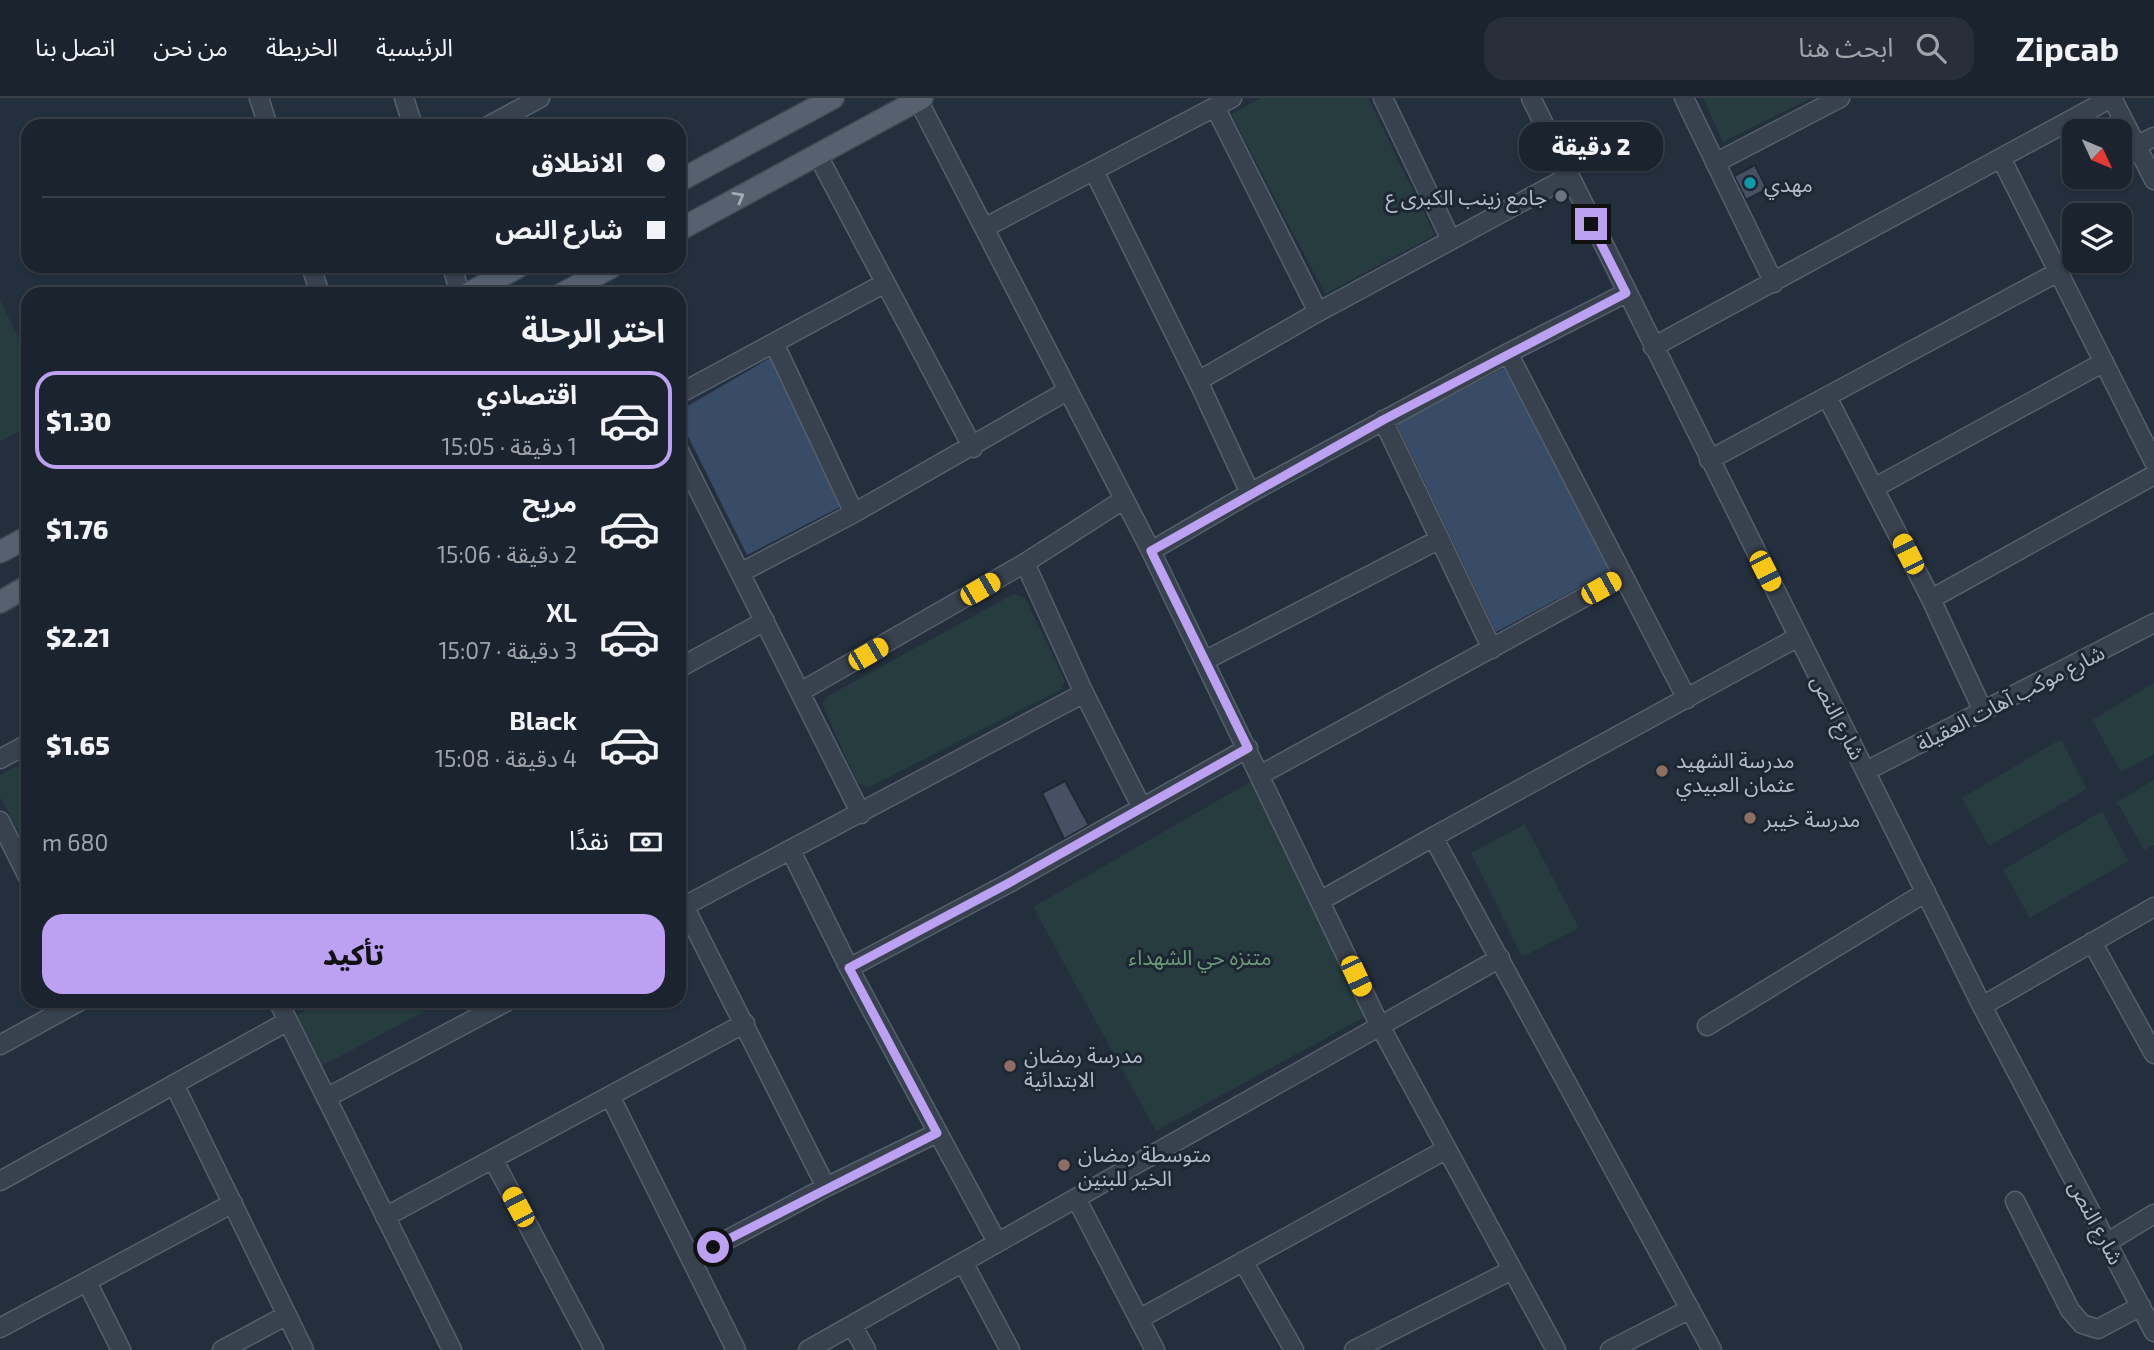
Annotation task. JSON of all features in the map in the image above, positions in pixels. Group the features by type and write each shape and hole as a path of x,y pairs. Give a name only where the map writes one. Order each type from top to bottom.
{"main road":[{"path":"686,177 833,98"},
{"path":"686,226 920,99"},
{"path":"480,287 507,273"},
{"path":"575,287 600,273"},
{"path":"0,552 21,541"},
{"path":"0,602 21,590"}],"street":[{"path":"259,98 266,119"},
{"path":"404,98 411,119"},
{"path":"501,119 540,98"},
{"path":"986,227 1232,98"},
{"path":"1383,98 1451,240"},
{"name":"شارع النص","path":"1531,98 1982,1006 2154,1332"},
{"path":"1684,98 1774,283"},
{"path":"1714,163 1840,98"},
{"path":"1653,347 2111,98 2154,180"},
{"path":"920,99 1151,551 1380,1026 1556,1350"},
{"path":"1215,107 1318,312"},
{"path":"2136,146 2154,136"},
{"path":"817,155 972,448"},
{"path":"2001,158 2154,462"},
{"path":"1094,171 1250,493"},
{"path":"1198,381 1318,312 1568,177"},
{"path":"1709,460 2058,272"},
{"path":"686,390 885,283"},
{"path":"1151,551 1383,420 1626,293"},
{"path":"774,343 854,513"},
{"path":"1508,353 1687,699"},
{"path":"1874,488 2104,362"},
{"path":"740,573 972,448 1067,391"},
{"path":"1827,397 1931,599 1983,711"},
{"path":"1383,420 1492,649"},
{"path":"686,465 861,814"},
{"path":"1931,599 2154,475"},
{"path":"800,692 1025,563 1123,500"},
{"path":"1204,661 1440,539"},
{"path":"1025,563 1084,693 1142,808"},
{"path":"1260,775 1623,576"},
{"path":"686,664 765,621"},
{"name":"شارع موكب آهات العقيلة","path":"1866,771 2154,623"},
{"path":"1320,901 1798,637"},
{"path":"686,906 1084,693"},
{"path":"0,760 21,748"},
{"path":"849,968 1248,748"},
{"path":"0,821 21,863"},
{"path":"1433,837 1712,1350"},
{"path":"791,851 849,968 997,1242"},
{"path":"1707,1026 1926,892"},
{"path":"1982,1006 2154,907"},
{"path":"686,915 745,1023 826,1187"},
{"path":"2092,942 2154,1054"},
{"path":"808,1350 1500,958"},
{"path":"0,1045 67,1008"},
{"path":"282,1008 452,1350"},
{"path":"326,1098 495,1008"},
{"path":"0,1181 288,1021"},
{"path":"385,1217 745,1023"},
{"path":"174,1084 304,1350"},
{"path":"610,1096 736,1350"},
{"path":"691,1259 826,1187 937,1133"},
{"path":"1139,1319 1445,1150"},
{"path":"493,1159 594,1350"},
{"path":"1076,1198 1155,1350"},
{"path":"2015,1201 2070,1311 2082,1324 2098,1329 2141,1306"},
{"path":"0,1328 233,1203"},
{"path":"2108,1242 2154,1214"},
{"path":"1243,1261 1294,1350"},
{"path":"963,1262 1010,1350"},
{"path":"1354,1350 1512,1270"},
{"path":"87,1282 121,1350"},
{"path":"1610,1350 1690,1309"},
{"path":"222,1350 287,1315"},
{"path":"852,1325 866,1350"}],"green space":[{"path":"1261,98 1368,98 1435,235 1325,294 1231,114"},
{"path":"1703,98 1811,98 1723,142"},
{"path":"0,300 21,343 21,430 0,441"},
{"path":"1014,594 1025,598 1065,681 1062,689 867,788 857,782 822,704 828,696"},
{"path":"2154,683 2154,754 2121,772 2092,720"},
{"path":"2061,739 2087,789 1989,846 1962,798"},
{"path":"21,764 21,838 0,797 0,775"},
{"path":"2154,780 2154,845 2144,850 2117,802"},
{"name":"متنزه حي الشهداء","path":"1252,781 1368,1015 1156,1131 1033,907"},
{"path":"2102,811 2128,861 2030,918 2003,870"},
{"path":"1525,824 1579,928 1522,957 1471,853"},
{"path":"309,1008 431,1008 320,1067 297,1015"}],"water":[{"path":"770,358 840,507 747,555 686,432 686,407"},
{"path":"1504,368 1610,571 1496,632 1397,424"}],"building":[{"name":"مهدي","path":"1755,165 1767,189 1746,200 1734,176"},
{"path":"1065,781 1089,825 1064,839 1042,793"}],"place":[{"name":"مهدي","path":"1750,183"},
{"name":"جامع زينب الكبرى ع","path":"1561,196"},
{"name":"مدرسة الشهيد عثمان العبيدي","path":"1662,771"},
{"name":"مدرسة خيبر","path":"1750,818"},
{"name":"مدرسة رمضان الابتدائية","path":"1010,1066"},
{"name":"متوسطة رمضان الخير للبنين","path":"1064,1165"}],"route":[{"path":"713,1247 826,1187 937,1133 849,968 1007,884 1248,748 1151,551 1383,420 1626,293 1591,224"}]}
